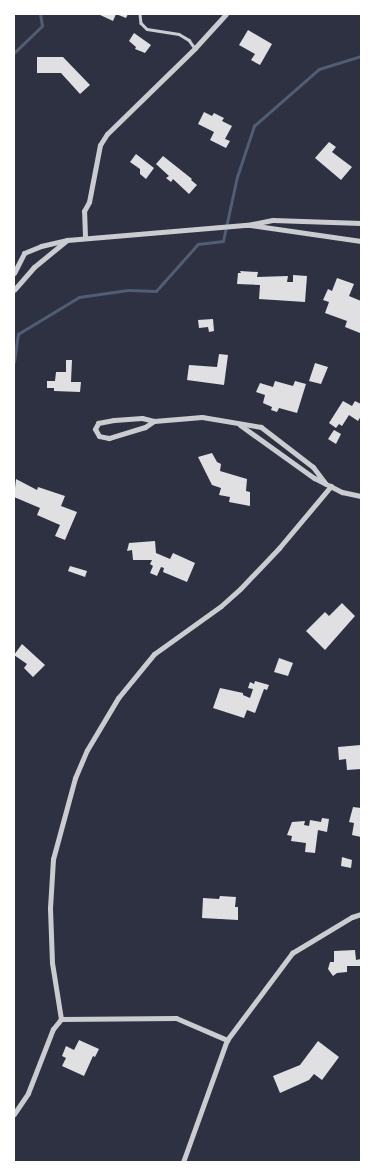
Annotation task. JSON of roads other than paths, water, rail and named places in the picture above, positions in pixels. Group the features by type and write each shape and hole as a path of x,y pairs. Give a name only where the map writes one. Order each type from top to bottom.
{"street":[{"path":"85,237 84,211 89,202 100,144 107,134 195,48 226,14"},
{"path":"14,273 24,253 41,246 85,237 247,225 273,220 361,223"},
{"path":"247,225 361,242"},
{"path":"14,290 34,267 67,240"},
{"path":"154,421 145,427 109,438 99,436 95,430 98,423 142,418 154,421 202,417 240,425 261,427 313,467 328,485"},
{"path":"240,425 314,478 342,492 361,496"},
{"path":"14,1114 28,1093 53,1030 61,1019 52,963 50,908 53,859 74,778 87,750 118,698 154,654 221,606 240,589 273,555 328,485"},
{"path":"183,1162 227,1040 292,953 352,917 361,914"},
{"path":"61,1019 176,1018 227,1040"}],"lane":[{"path":"140,14 141,23 147,29 179,34 189,40 195,48"}],"waterway":[{"path":"14,53 42,26 40,14"},
{"path":"14,362 18,334 79,297 128,290 156,291 198,244 223,241 237,177 254,126 319,69 361,56"}]}
